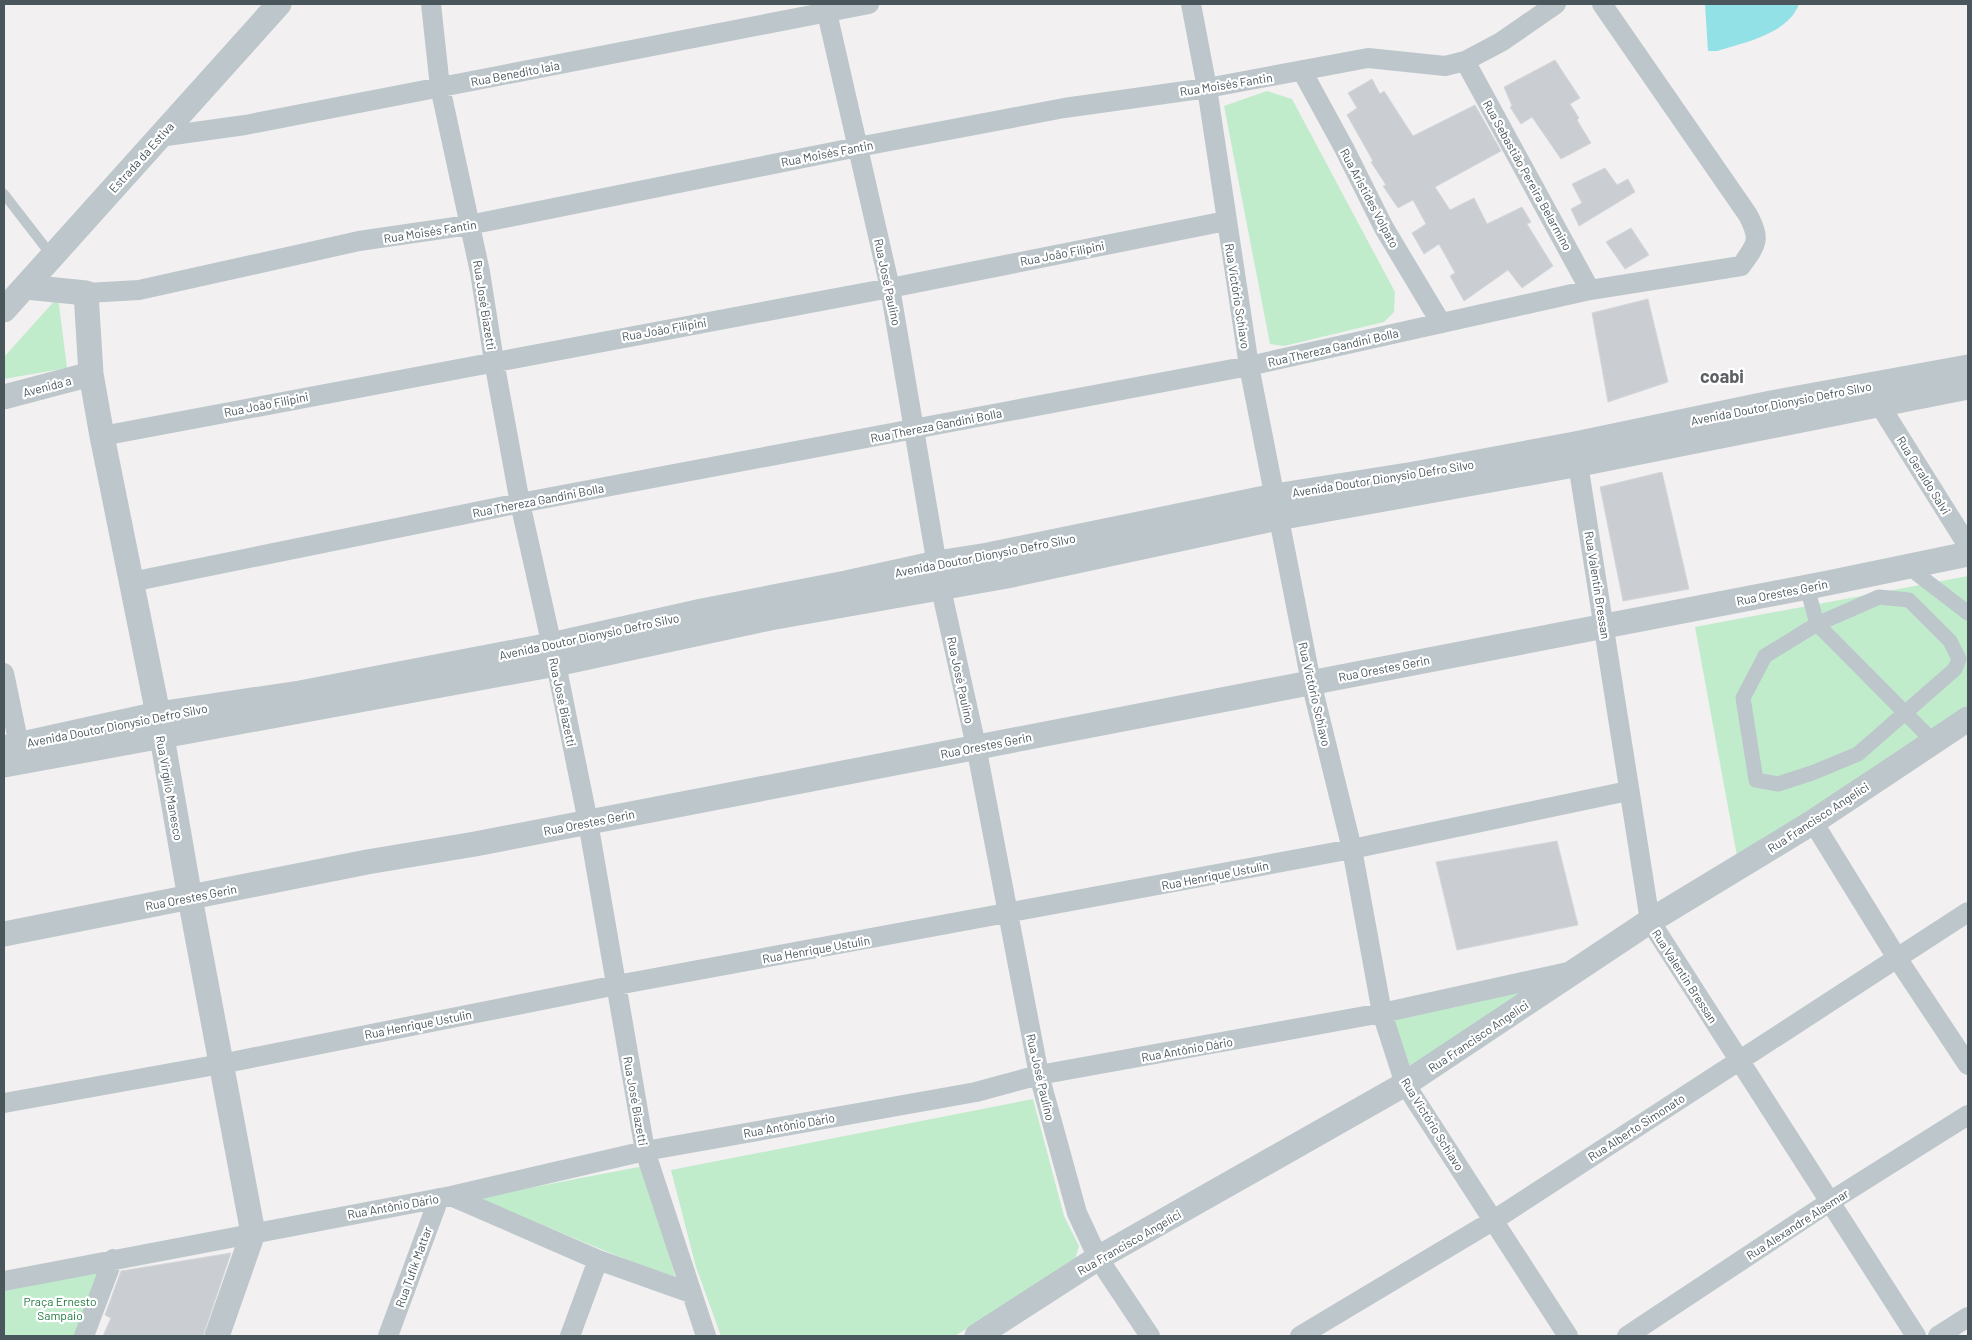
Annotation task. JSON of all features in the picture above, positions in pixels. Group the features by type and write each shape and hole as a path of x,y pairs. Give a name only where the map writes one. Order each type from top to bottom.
{"street":[{"name":"Estrada da Estiva","path":"4,310 278,4"},
{"name":"Rua José Biazetti","path":"431,4 440,87 480,272 520,503 554,655 588,822 645,1152 706,1336"},
{"name":"Rua Benedito Iaia","path":"159,137 245,125 440,87 825,7 869,4"},
{"name":"Rua Victório Schiavo","path":"1191,4 1207,88 1249,366 1311,682 1352,849 1382,1013 1405,1084 1568,1336"},
{"name":"Rua Moisés Fantin","path":"86,293 139,290 359,241 469,225 1064,108 1207,88 1302,72 1368,58 1445,66 1465,61 1501,42 1556,4"},
{"name":"Rua Thereza Gandini Bolla","path":"131,582 520,503 1249,366 1590,290 1741,266 1753,250 1756,241 1756,230 1748,214 1602,4"},
{"name":"Rua José Paulino","path":"825,7 890,288 941,589 976,746 1039,1075 1077,1213 1098,1258 1150,1336"},
{"name":"Rua Sebastião Pereira Belarmino","path":"1465,61 1590,290"},
{"name":"Rua Aristides Volpato","path":"1302,72 1344,148 1384,228 1442,323"},
{"name":"Rua João Filipini","path":"102,436 890,288 1226,221"},
{"path":"52,257 86,293"},
{"path":"26,287 86,293"},
{"name":"Rua Virgílio Manesco","path":"86,293 91,374 102,436 160,726 190,898 254,1232"},
{"name":"Avenida Doutor Dionysio Defro Silvo","path":"1876,394 1968,367"},
{"name":"Avenida a","path":"4,397 91,374"},
{"name":"Avenida Doutor Dionysio Defro Silvo","path":"554,655 702,611 937,563 1276,507 1414,474 1577,454 1771,404 1968,387"},
{"name":"Rua Geraldo Salvi","path":"1876,394 1966,560"},
{"name":"Rua Valentin Bressan","path":"1577,454 1605,625 1628,790 1650,921 1916,1336"},
{"name":"Avenida Doutor Dionysio Defro Silvo","path":"11,746 160,726 309,691 554,655 941,589 1152,546 1276,507"},
{"name":"Rua Orestes Gerin","path":"4,934 367,862 475,844 1908,567 1966,560"},
{"path":"1908,567 1968,613"},
{"path":"1807,587 1817,624 1934,742"},
{"path":"1879,597 1909,600 1950,641 1959,659 1955,669 1950,674 1858,754 1812,773 1778,784 1756,780 1743,698 1765,656 1817,624 1879,597"},
{"path":"4,673 11,746"},
{"name":"Rua Francisco Angelici","path":"977,1336 1098,1258 1405,1084 1650,921 1813,822 1968,719"},
{"name":"Avenida Doutor Dionysio Defro Silvo","path":"4,766 103,746 160,726"},
{"name":"Rua Henrique Ustulin","path":"4,1103 221,1064 617,985 1352,849 1628,790"},
{"path":"1813,822 1897,958 1968,1065"},
{"name":"Rua Alberto Simonato","path":"1300,1336 1494,1220 1968,912"},
{"name":"Rua Antônio Dário","path":"4,1281 445,1197 645,1152 976,1092 1039,1075 1382,1013 1575,971"},
{"name":"Rua Alexandre Alasmar","path":"1627,1336 1831,1201 1968,1115"},
{"path":"445,1197 598,1260 691,1293"},
{"name":"Rua Tufik Mattar","path":"388,1336 445,1197"},
{"path":"217,1336 254,1232"},
{"path":"84,1336 113,1259"},
{"path":"570,1336 598,1260"},
{"path":"1938,1336 1968,1317"}],"lane":[{"path":"4,194 52,257"}],"green space":[{"path":"1267,91 1292,99 1395,292 1394,312 1384,322 1284,346 1270,344 1224,106"},
{"path":"58,297 67,368 4,379 4,357"},
{"path":"1968,576 1968,711 1737,856 1695,627"},
{"path":"1556,981 1408,1080 1387,1020"},
{"path":"1033,1099 1064,1216 1079,1246 1075,1259 955,1336 721,1336 696,1267 671,1170"},
{"path":"644,1166 676,1280 476,1198"},
{"name":"Praça Ernesto Sampaio","path":"107,1270 80,1336 4,1336 4,1291"}],"water":[{"path":"1705,4 1799,4 1793,14 1776,30 1740,44 1717,51 1708,51"}],"building":[{"path":"1555,60 1580,98 1570,104 1591,143 1561,159 1532,117 1521,124 1510,107 1512,106 1504,87"},
{"path":"1372,79 1380,94 1384,91 1413,136 1475,105 1501,151 1435,187 1450,210 1474,198 1487,224 1522,207 1531,222 1527,224 1553,266 1522,288 1508,270 1464,301 1450,276 1455,273 1439,244 1424,254 1412,233 1426,224 1413,200 1398,208 1383,186 1386,185 1371,162 1373,161 1347,115 1357,108 1348,93"},
{"path":"1605,168 1617,185 1628,179 1635,192 1579,226 1571,209 1582,203 1572,184"},
{"path":"1631,228 1649,255 1625,269 1606,242"},
{"path":"1648,299 1668,382 1608,402 1592,313"},
{"path":"1662,472 1689,589 1623,601 1600,487"},
{"path":"1557,841 1578,925 1457,950 1436,862"},
{"path":"231,1253 203,1336 103,1336 111,1318 105,1315 121,1271"}],"district":[{"name":"coabi","path":"1722,376"}]}
